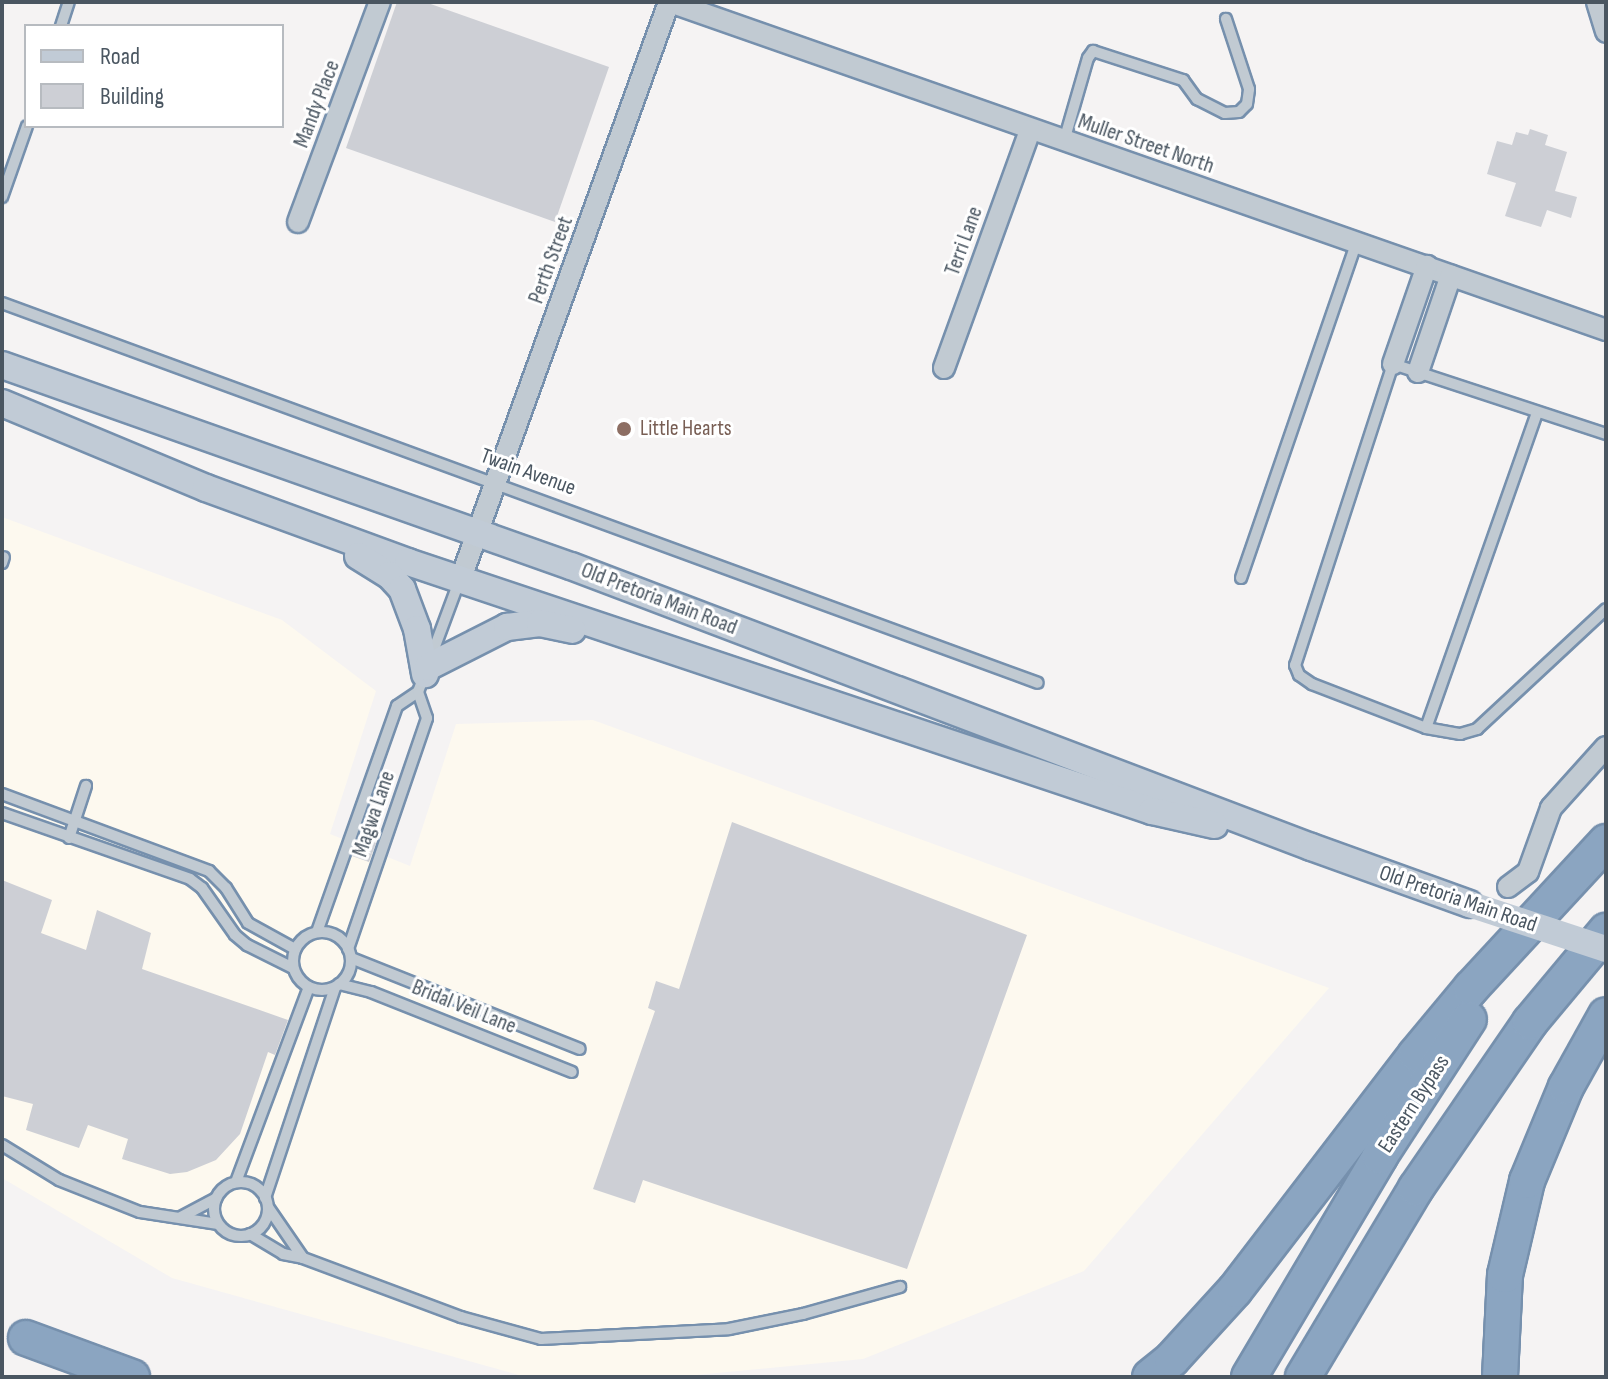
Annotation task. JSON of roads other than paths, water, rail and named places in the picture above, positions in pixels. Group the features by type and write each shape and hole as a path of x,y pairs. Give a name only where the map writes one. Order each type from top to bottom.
{"highway":[{"path":"1150,1377 1172,1359 1235,1290 1462,999 1606,842"},
{"name":"Eastern Bypass","path":"1249,1377 1380,1156 1482,998 1606,849"},
{"path":"1303,1377 1416,1188 1530,1022 1606,931"},
{"path":"1500,1377 1505,1275 1527,1181 1566,1087 1606,1015"},
{"path":"14,1332 95,1377"},
{"path":"14,1332 132,1377"}],"main road":[{"name":"Old Pretoria Main Road","path":"2,365 586,571 1311,847 1606,949"},
{"name":"Old Pretoria Main Road","path":"2,403 240,500 461,578 1152,811 1311,847"},
{"path":"240,500 374,563 389,575 408,602 424,678 507,627 540,623 692,656"}],"street":[{"name":"Mandy Place","path":"298,222 380,2"},
{"name":"Muller Street North","path":"669,2 1606,330"},
{"name":"Perth Street","path":"461,578 669,2"},
{"path":"1601,6 1606,32"},
{"name":"Terri Lane","path":"944,368 1030,130"},
{"path":"1393,364 1427,266"},
{"path":"1418,372 1451,275"},
{"path":"1508,887 1528,872 1551,808 1606,747"}],"lane":[{"path":"62,24 69,2"},
{"path":"1064,141 1088,58 1093,51 1183,80 1197,99 1225,113 1239,112 1247,104 1249,89 1226,19"},
{"path":"2,197 26,128"},
{"path":"1241,578 1357,242"},
{"name":"Twain Avenue","path":"2,303 497,482 1038,683"},
{"path":"1606,434 1393,364 1295,665 1299,675 1312,684 1426,728 1460,734 1477,729 1606,609"},
{"path":"1426,728 1537,412"},
{"name":"Magwa Lane","path":"317,932 397,706 424,678 461,578"},
{"name":"Magwa Lane","path":"267,1202 337,986 350,968 349,954 427,718 424,678"},
{"path":"69,838 86,786"},
{"path":"2,794 209,871 226,888 248,923 295,949"},
{"path":"2,813 190,879 202,888 247,945 293,968 309,987 320,990 337,986"},
{"path":"223,918 236,907"},
{"path":"293,968 295,949 308,935 317,932 335,935 349,954"},
{"name":"Bridal Veil Lane","path":"349,954 458,1003 580,1049"},
{"name":"Bridal Veil Lane","path":"337,986 371,992 572,1072"},
{"path":"236,1182 309,987"},
{"path":"449,1023 458,1003"},
{"path":"2,1145 59,1180 140,1212 218,1224 232,1234 250,1234 275,1250 461,1317 541,1339 729,1329 803,1314 900,1287"},
{"path":"218,1224 216,1198 221,1190 236,1182 253,1185 303,1258"},
{"path":"179,1218 216,1198"},
{"path":"250,1234 263,1223 267,1202"}],"place":[{"name":"Little Hearts","path":"624,429"}]}
